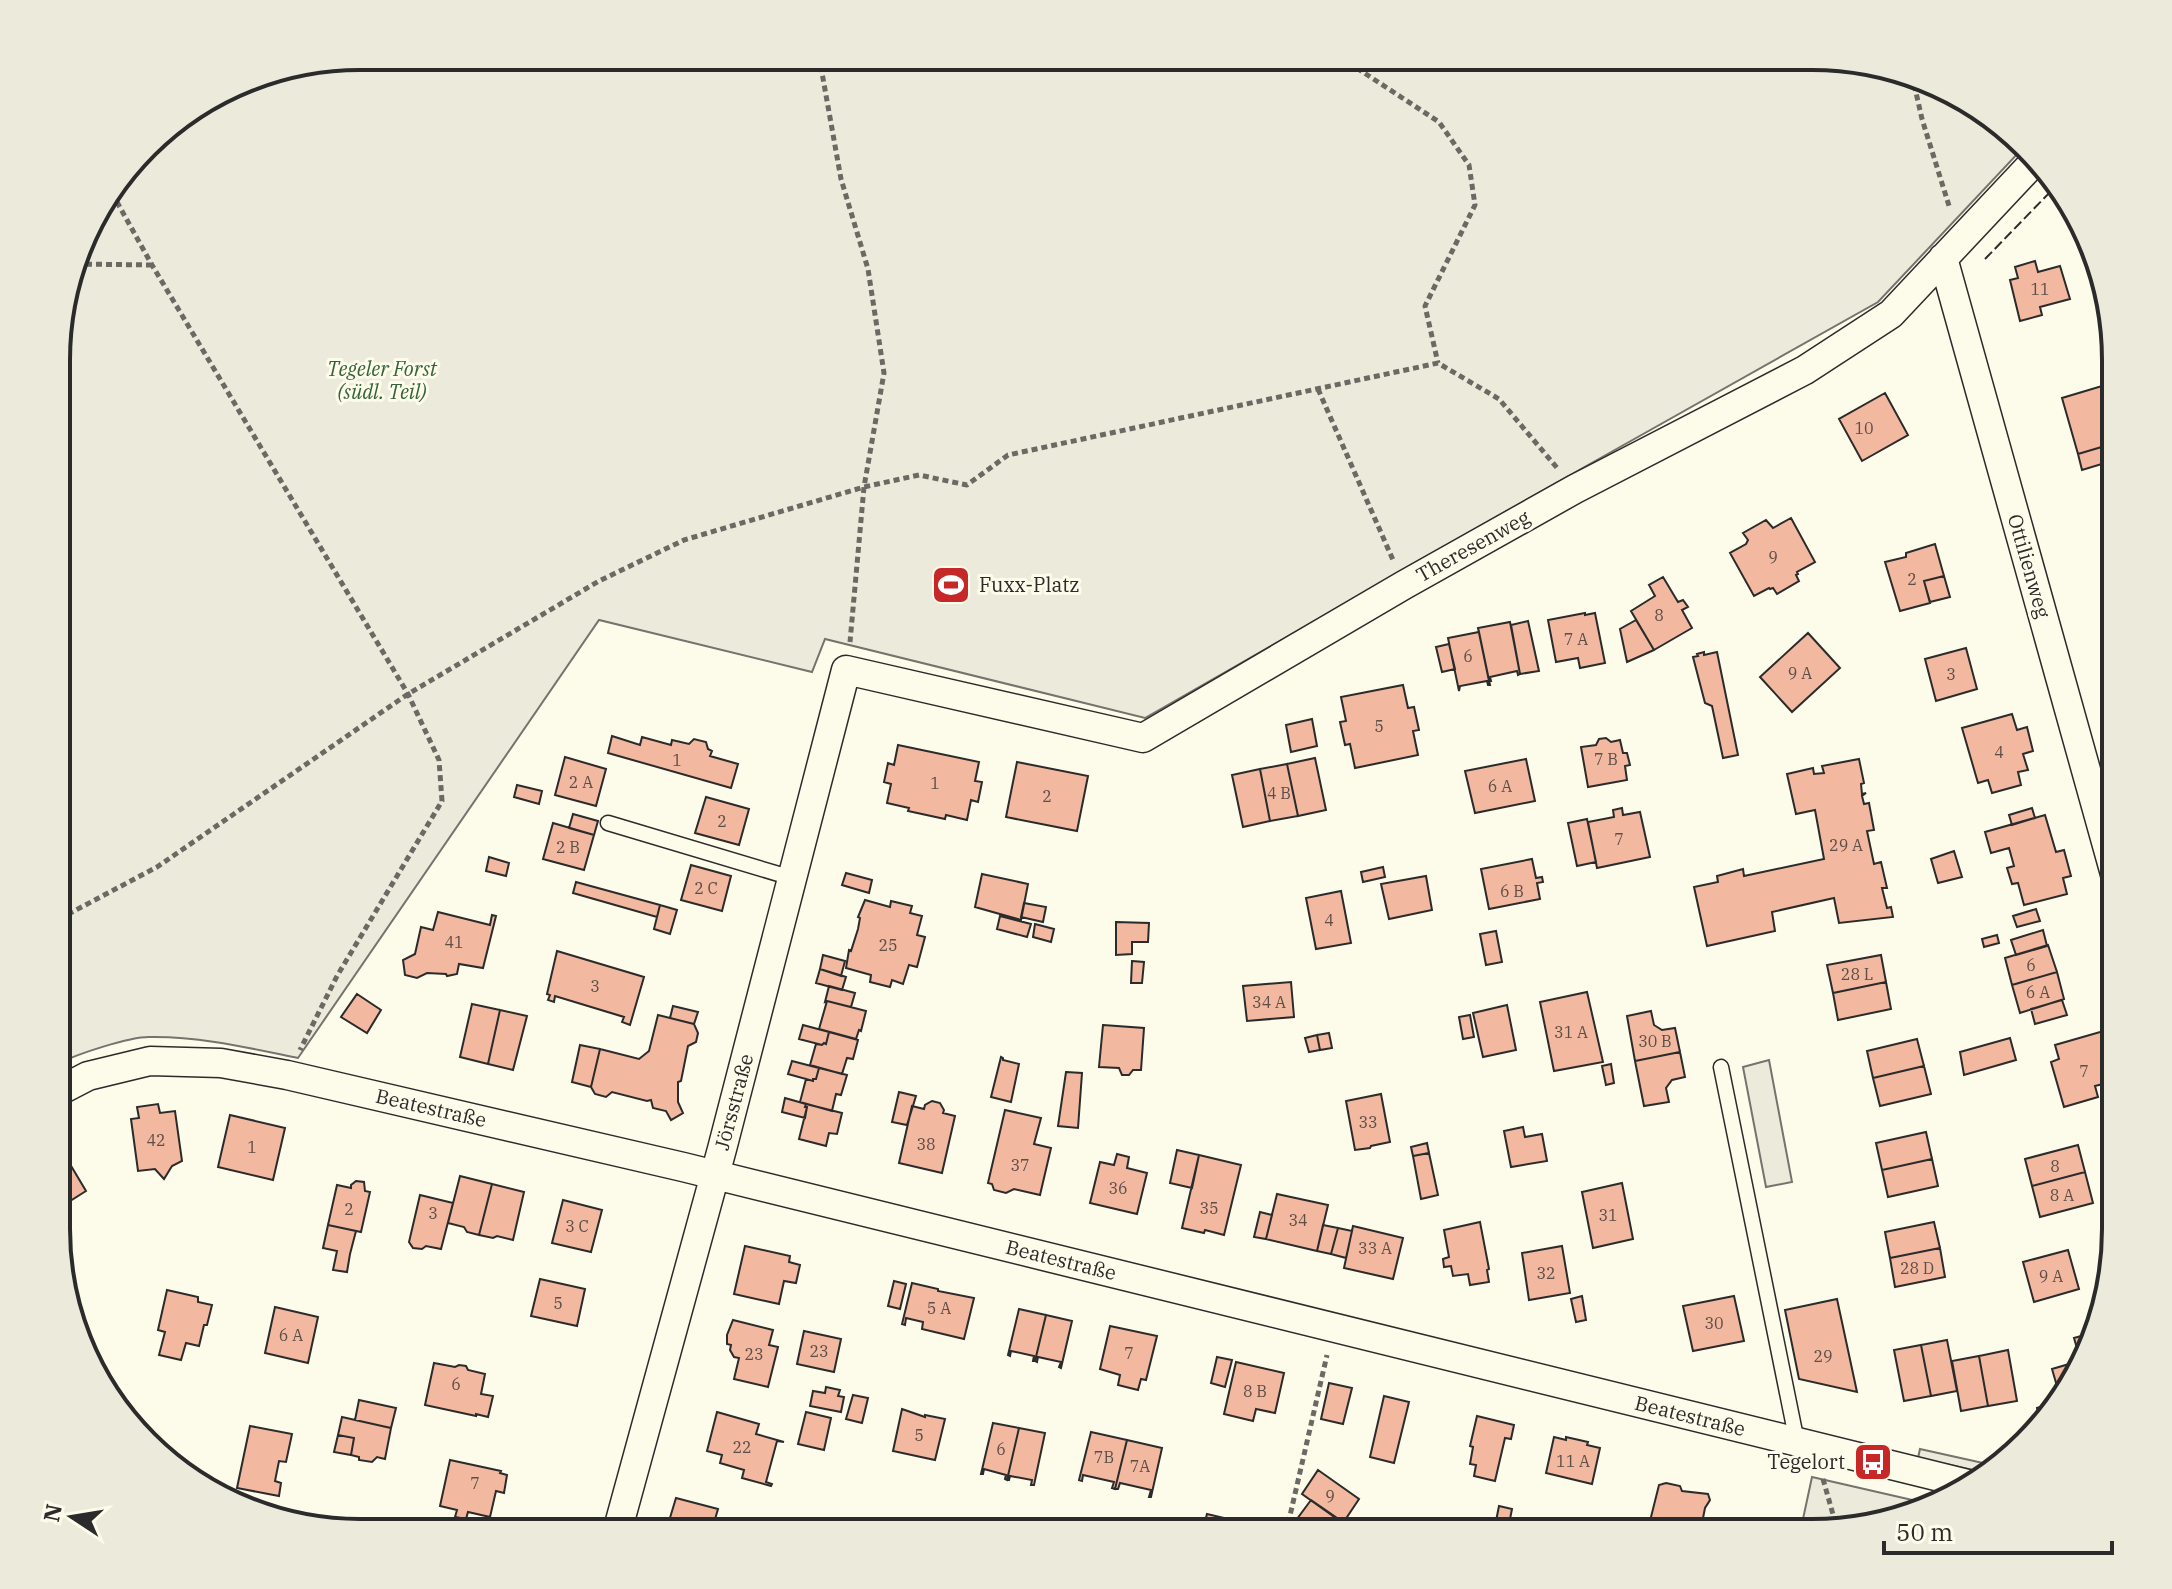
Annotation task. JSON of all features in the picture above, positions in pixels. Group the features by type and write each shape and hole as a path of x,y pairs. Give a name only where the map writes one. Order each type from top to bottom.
{"street":[{"name":"Theresenweg","path":"846,670 1143,738 1575,489 1805,370 1891,314 2029,168"},
{"name":"Ottilienweg","path":"1943,258 2102,827"},
{"name":"Jörsstraße","path":"621,1519 715,1175 846,670"},
{"name":"Beatestraße","path":"70,1085 88,1076 150,1061 221,1063 287,1075 715,1175 1955,1481"}],"lane":[{"path":"608,823 792,878"},
{"path":"1721,1067 1805,1445"}],"path":[{"path":"822,70 841,179 868,269 884,373 864,487 846,670"},
{"path":"1362,70 1439,122 1469,165 1475,205 1425,306 1438,363"},
{"path":"1915,89 1950,211"},
{"path":"117,202 408,694 439,760 442,801 337,976 287,1075"},
{"path":"86,264 152,265"},
{"path":"70,913 157,867 408,694 599,581 684,540 864,487 919,475 967,485 1008,455 1438,363 1499,399 1575,489"},
{"path":"1318,389 1404,585"},
{"path":"1289,1519 1333,1327"},
{"path":"1805,1445 1834,1518"}],"green space":[{"name":"Tegeler Forst (südl. Teil)","path":"360,70 1812,70 1850,72 1923,92 1973,119 2017,155 1878,302 1145,718 825,639 812,672 599,620 298,1058 168,1037 140,1038 70,1059 72,322 92,249 130,183 183,130 249,92 322,72"},
{"path":"1812,1477 1914,1500 1850,1517 1803,1519"}],"shaded area":[{"path":"1769,1060 1792,1182 1766,1187 1743,1067"},
{"path":"1920,1449 1983,1463 1973,1470 1918,1458"}],"building":[{"path":"2035,261 2038,272 2060,266 2070,299 2040,307 2042,315 2020,321 2010,280 2018,278 2015,267"},
{"path":"2102,386 2102,447 2078,454 2062,398"},
{"path":"1885,393 1908,435 1862,461 1839,419"},
{"path":"2102,447 2102,464 2082,470 2078,454"},
{"path":"1791,518 1815,562 1797,572 1799,581 1777,594 1769,588 1754,596 1730,553 1746,544 1748,540 1743,533 1766,520 1773,528"},
{"path":"1935,544 1944,576 1924,581 1930,603 1900,611 1885,562 1906,557 1906,553"},
{"path":"1944,576 1950,597 1930,602 1924,581"},
{"path":"1663,577 1678,602 1683,600 1688,607 1682,610 1692,628 1654,650 1631,611 1655,596 1649,585"},
{"path":"1595,613 1605,663 1580,668 1578,658 1556,662 1548,620"},
{"path":"1636,620 1654,650 1627,662 1620,629"},
{"path":"1528,621 1539,671 1520,674 1511,625"},
{"path":"1510,622 1520,674 1517,671 1490,677 1489,681 1478,628"},
{"path":"1479,632 1490,685 1487,681 1460,686 1459,691 1448,638"},
{"path":"1808,633 1840,668 1792,712 1760,677"},
{"path":"1449,644 1455,669 1442,672 1436,647"},
{"path":"1966,648 1977,689 1936,701 1925,659"},
{"path":"1704,652 1704,655 1717,652 1738,755 1723,758 1712,706 1705,703 1693,657"},
{"path":"1403,685 1408,708 1414,707 1419,730 1413,731 1418,755 1355,768 1350,744 1345,745 1340,722 1346,721 1341,697"},
{"path":"2012,714 2017,730 2027,727 2033,751 2023,754 2028,770 2018,772 2021,785 1992,793 1988,780 1978,783 1962,728"},
{"path":"1312,719 1317,746 1291,752 1286,725"},
{"path":"612,736 640,745 642,737 671,745 672,740 689,744 694,739 706,742 712,751 710,756 738,764 731,788 608,753"},
{"path":"1606,738 1611,742 1620,740 1623,753 1627,753 1630,765 1625,766 1627,780 1588,787 1581,747 1596,745 1599,739"},
{"path":"898,745 979,762 975,781 982,782 978,802 971,800 967,820 946,815 945,819 887,803 891,784 884,782 888,763 894,765"},
{"path":"565,757 606,769 596,806 555,795"},
{"path":"1315,758 1326,810 1298,816 1287,764"},
{"path":"1526,759 1535,801 1475,813 1465,771"},
{"path":"1859,759 1864,783 1861,784 1862,794 1866,793 1862,796 1864,804 1869,803 1874,830 1867,831 1874,864 1881,862 1887,888 1882,888 1887,908 1891,907 1893,917 1839,923 1834,898 1772,912 1775,931 1707,946 1694,887 1718,882 1717,876 1743,869 1744,876 1824,859 1815,810 1796,814 1787,774 1813,768 1814,774 1824,773 1822,766"},
{"path":"1017,762 1088,776 1077,831 1006,817"},
{"path":"1287,764 1298,816 1270,821 1260,769"},
{"path":"1260,769 1270,821 1243,827 1232,775"},
{"path":"517,785 542,791 539,804 514,797"},
{"path":"706,797 749,809 739,845 695,833"},
{"path":"1622,808 1623,815 1640,812 1650,857 1597,868 1588,822 1614,817 1613,810"},
{"path":"2032,808 2035,818 2012,825 2009,815"},
{"path":"573,814 598,821 594,835 569,828"},
{"path":"2045,815 2056,852 2064,850 2071,876 2063,878 2067,894 2024,905 2018,883 2012,884 2007,868 2014,866 2009,848 1991,853 1985,832"},
{"path":"1587,819 1596,862 1577,866 1568,823"},
{"path":"553,823 594,835 584,870 543,859"},
{"path":"1954,851 1962,877 1938,883 1931,859"},
{"path":"489,857 509,863 506,876 486,871"},
{"path":"1532,859 1536,878 1542,877 1543,882 1537,883 1540,899 1489,909 1481,869"},
{"path":"691,865 731,876 722,911 681,900"},
{"path":"1383,867 1385,877 1363,882 1361,872"},
{"path":"846,873 872,880 869,893 842,885"},
{"path":"982,874 1028,884 1021,920 975,907"},
{"path":"1426,876 1432,910 1389,919 1381,884"},
{"path":"576,882 660,905 657,917 573,893"},
{"path":"1341,891 1351,943 1316,949 1306,898"},
{"path":"865,900 890,907 891,901 912,906 910,913 922,916 917,935 925,937 917,967 909,965 903,984 892,980 890,987 870,982 871,975 846,968"},
{"path":"1024,903 1046,907 1043,922 1021,917"},
{"path":"660,905 677,910 670,934 654,929"},
{"path":"2036,909 2040,921 2017,927 2013,916"},
{"path":"438,912 490,925 492,915 496,916 483,968 459,964 457,974 427,973 417,978 405,975 403,960 415,954 421,927 433,930"},
{"path":"1000,916 1031,924 1027,937 997,929"},
{"path":"1116,922 1149,923 1148,942 1132,942 1132,954 1116,955"},
{"path":"1035,924 1054,929 1051,942 1033,937"},
{"path":"2043,930 2047,946 2016,955 2011,940"},
{"path":"1496,931 1502,962 1486,965 1480,934"},
{"path":"1997,935 1999,943 1984,947 1982,939"},
{"path":"2048,945 2057,972 2012,985 2005,958"},
{"path":"557,951 644,977 630,1025 622,1022 624,1017 555,996 554,1002 548,1000"},
{"path":"823,955 845,961 841,976 820,969"},
{"path":"1881,955 1886,982 1833,993 1827,965"},
{"path":"1132,961 1144,962 1142,983 1131,983"},
{"path":"820,969 846,977 842,990 816,983"},
{"path":"2057,972 2064,999 2020,1013 2012,985"},
{"path":"1291,982 1294,1017 1247,1021 1243,986"},
{"path":"1886,982 1891,1009 1838,1020 1833,993"},
{"path":"829,986 855,993 851,1007 825,1002"},
{"path":"1587,992 1603,1062 1554,1071 1540,1002"},
{"path":"357,994 381,1010 367,1033 341,1017"},
{"path":"2062,1000 2067,1015 2035,1024 2031,1009"},
{"path":"827,1001 866,1011 856,1039 819,1029"},
{"path":"472,1004 500,1010 488,1064 460,1057"},
{"path":"1507,1005 1516,1050 1483,1057 1473,1013"},
{"path":"673,1006 698,1012 694,1024 670,1018"},
{"path":"500,1010 527,1016 513,1070 488,1064"},
{"path":"1651,1011 1654,1025 1662,1030 1675,1028 1680,1052 1635,1061 1627,1016"},
{"path":"658,1015 694,1024 698,1033 696,1042 688,1046 681,1081 678,1082 678,1102 683,1113 671,1120 666,1111 653,1108 651,1100 612,1092 606,1097 595,1094 591,1087 600,1049 639,1059 649,1051"},
{"path":"1470,1015 1474,1037 1463,1039 1459,1017"},
{"path":"803,1025 829,1032 826,1044 799,1039"},
{"path":"1103,1025 1144,1028 1141,1070 1122,1075 1119,1068 1099,1067"},
{"path":"2102,1031 2102,1084 2095,1086 2098,1097 2064,1107 2051,1062 2059,1059 2055,1045"},
{"path":"829,1032 858,1040 853,1059 847,1058 842,1074 810,1065 816,1044 826,1044"},
{"path":"1329,1033 1332,1048 1320,1050 1317,1035"},
{"path":"1317,1035 1320,1050 1309,1052 1305,1038"},
{"path":"2010,1038 2016,1060 1964,1075 1960,1052"},
{"path":"1917,1039 1924,1066 1873,1078 1867,1051"},
{"path":"580,1045 600,1049 591,1087 572,1082"},
{"path":"1680,1052 1685,1077 1672,1080 1666,1088 1669,1102 1644,1106 1635,1061"},
{"path":"1001,1057 1019,1064 1011,1102 991,1097"},
{"path":"792,1061 819,1068 816,1079 813,1081 788,1074"},
{"path":"1611,1064 1614,1083 1606,1085 1602,1066"},
{"path":"1924,1066 1931,1094 1880,1106 1873,1078"},
{"path":"819,1068 847,1075 841,1095 836,1094 832,1111 800,1102 806,1079 816,1079"},
{"path":"1066,1072 1082,1073 1078,1128 1058,1126"},
{"path":"899,1092 916,1096 907,1125 892,1122"},
{"path":"1381,1094 1390,1142 1355,1150 1346,1101"},
{"path":"785,1098 806,1104 805,1118 782,1112"},
{"path":"932,1101 940,1103 943,1113 955,1116 942,1173 899,1163 912,1106 924,1109"},
{"path":"158,1104 160,1113 175,1111 182,1161 172,1166 164,1179 155,1169 138,1171 131,1119 139,1118 137,1107"},
{"path":"806,1104 842,1113 837,1134 829,1133 826,1146 799,1139"},
{"path":"1005,1110 1041,1118 1034,1144 1051,1148 1040,1195 1014,1189 1006,1193 994,1190 988,1183"},
{"path":"230,1115 285,1128 273,1180 218,1167"},
{"path":"1523,1127 1525,1137 1542,1134 1547,1161 1511,1167 1504,1131"},
{"path":"1926,1132 1932,1159 1882,1170 1876,1143"},
{"path":"1427,1143 1429,1153 1413,1156 1411,1147"},
{"path":"2078,1145 2085,1172 2032,1186 2025,1159"},
{"path":"1177,1150 1199,1155 1192,1188 1170,1183"},
{"path":"1429,1153 1438,1195 1421,1199 1413,1156"},
{"path":"1117,1154 1129,1157 1127,1168 1147,1173 1137,1214 1090,1203 1100,1162 1114,1165"},
{"path":"1199,1155 1241,1165 1224,1235 1182,1228"},
{"path":"1932,1159 1938,1186 1888,1197 1882,1170"},
{"path":"70,1164 86,1191 70,1201"},
{"path":"2085,1172 2093,1203 2040,1217 2032,1186"},
{"path":"460,1176 492,1184 479,1235 448,1223"},
{"path":"356,1181 364,1182 365,1191 370,1192 361,1232 328,1225 337,1185 351,1188"},
{"path":"1622,1183 1633,1239 1593,1248 1582,1192"},
{"path":"492,1184 524,1192 513,1240 479,1235"},
{"path":"1277,1194 1328,1205 1317,1251 1266,1239"},
{"path":"420,1195 453,1203 441,1249 426,1246 413,1248 409,1242"},
{"path":"563,1200 602,1210 591,1252 552,1243"},
{"path":"1260,1212 1272,1215 1266,1239 1254,1237"},
{"path":"1480,1222 1489,1282 1470,1285 1468,1274 1453,1276 1451,1266 1444,1267 1443,1259 1449,1257 1444,1230"},
{"path":"1934,1222 1940,1248 1890,1258 1885,1232"},
{"path":"328,1225 356,1231 347,1272 333,1270 337,1251 323,1248"},
{"path":"1323,1225 1338,1228 1331,1254 1317,1251"},
{"path":"1353,1226 1403,1238 1393,1279 1344,1268"},
{"path":"1338,1228 1352,1231 1346,1258 1331,1254"},
{"path":"745,1246 790,1256 789,1262 800,1265 796,1283 784,1281 779,1304 734,1294"},
{"path":"1562,1246 1570,1293 1529,1300 1522,1253"},
{"path":"1940,1248 1945,1277 1895,1287 1890,1258"},
{"path":"2068,1250 2079,1289 2034,1302 2023,1262"},
{"path":"540,1279 585,1289 577,1326 531,1316"},
{"path":"894,1281 906,1284 900,1309 888,1306"},
{"path":"912,1283 974,1298 964,1339 922,1329 923,1322 906,1318 905,1325 902,1324"},
{"path":"167,1290 198,1297 198,1302 212,1305 199,1346 186,1343 181,1360 159,1355 165,1332 158,1330"},
{"path":"1582,1296 1586,1320 1576,1322 1571,1299"},
{"path":"1734,1296 1744,1341 1693,1351 1683,1306"},
{"path":"1837,1299 1857,1392 1799,1379 1785,1310"},
{"path":"275,1307 318,1317 308,1363 265,1353"},
{"path":"1019,1309 1046,1315 1035,1361 1034,1356 1011,1351 1008,1355"},
{"path":"1046,1315 1072,1321 1061,1368 1061,1362 1038,1357 1035,1361"},
{"path":"733,1320 773,1330 769,1345 778,1347 768,1387 734,1379 739,1358 734,1357 731,1345 727,1344"},
{"path":"1110,1326 1157,1336 1146,1380 1141,1379 1138,1390 1118,1385 1120,1375 1100,1369"},
{"path":"804,1331 841,1339 834,1372 797,1364"},
{"path":"1947,1340 1957,1391 1931,1396 1921,1345"},
{"path":"1921,1345 1931,1396 1904,1401 1894,1350"},
{"path":"2008,1350 2017,1401 1988,1406 1979,1356"},
{"path":"1979,1356 1988,1406 1961,1411 1952,1361"},
{"path":"1217,1357 1232,1360 1225,1387 1211,1383"},
{"path":"1236,1362 1284,1373 1275,1413 1256,1409 1253,1421 1224,1414"},
{"path":"434,1363 466,1366 468,1370 485,1374 481,1394 493,1396 488,1417 425,1405"},
{"path":"2068,1364 2056,1384 2052,1369"},
{"path":"1329,1383 1352,1388 1343,1424 1321,1419"},
{"path":"826,1387 840,1390 838,1396 844,1397 841,1412 810,1406 813,1391 825,1393"},
{"path":"853,1395 868,1398 862,1423 846,1419"},
{"path":"1384,1396 1409,1402 1394,1463 1370,1457"},
{"path":"359,1400 396,1408 391,1428 355,1420"},
{"path":"902,1409 925,1417 945,1419 935,1460 893,1451"},
{"path":"717,1412 759,1424 756,1434 784,1442 777,1441 766,1482 771,1486 742,1478 744,1470 720,1463 722,1455 707,1451"},
{"path":"806,1412 831,1418 824,1450 798,1444"},
{"path":"1477,1416 1514,1425 1511,1439 1505,1438 1495,1481 1474,1476 1476,1465 1470,1464 1473,1447 1470,1446"},
{"path":"342,1417 391,1428 385,1459 377,1457 372,1462 351,1455 354,1438 338,1435"},
{"path":"993,1423 1019,1428 1007,1480 1006,1475 984,1469 981,1474"},
{"path":"250,1426 292,1434 286,1462 279,1461 275,1481 281,1483 279,1496 237,1488"},
{"path":"1019,1428 1045,1433 1034,1485 1031,1485 1032,1480 1010,1476 1007,1480"},
{"path":"1091,1432 1127,1440 1115,1489 1112,1488 1114,1482 1083,1475 1082,1481 1079,1480"},
{"path":"338,1435 354,1438 351,1455 334,1452"},
{"path":"1554,1437 1588,1442 1587,1445 1600,1448 1592,1484 1546,1473"},
{"path":"1127,1440 1162,1448 1151,1497 1151,1490 1120,1483 1115,1489"},
{"path":"450,1460 507,1475 504,1493 496,1491 490,1517 468,1512 466,1519 455,1517 457,1510 440,1506"},
{"path":"1318,1470 1359,1499 1346,1519 1337,1519 1302,1494"},
{"path":"1666,1483 1680,1486 1682,1491 1708,1494 1710,1500 1703,1519 1650,1519 1659,1485"},
{"path":"676,1498 718,1509 715,1519 670,1519"},
{"path":"1311,1500 1339,1519 1297,1519"},
{"path":"1499,1506 1512,1509 1510,1519 1496,1519"},
{"path":"1207,1514 1228,1519 1206,1519"}],"fence":[{"path":"1985,259 2049,193"}],"place":[{"name":"Fuxx-Platz","path":"951,585"},
{"name":"Tegelort","path":"1873,1462"}]}
